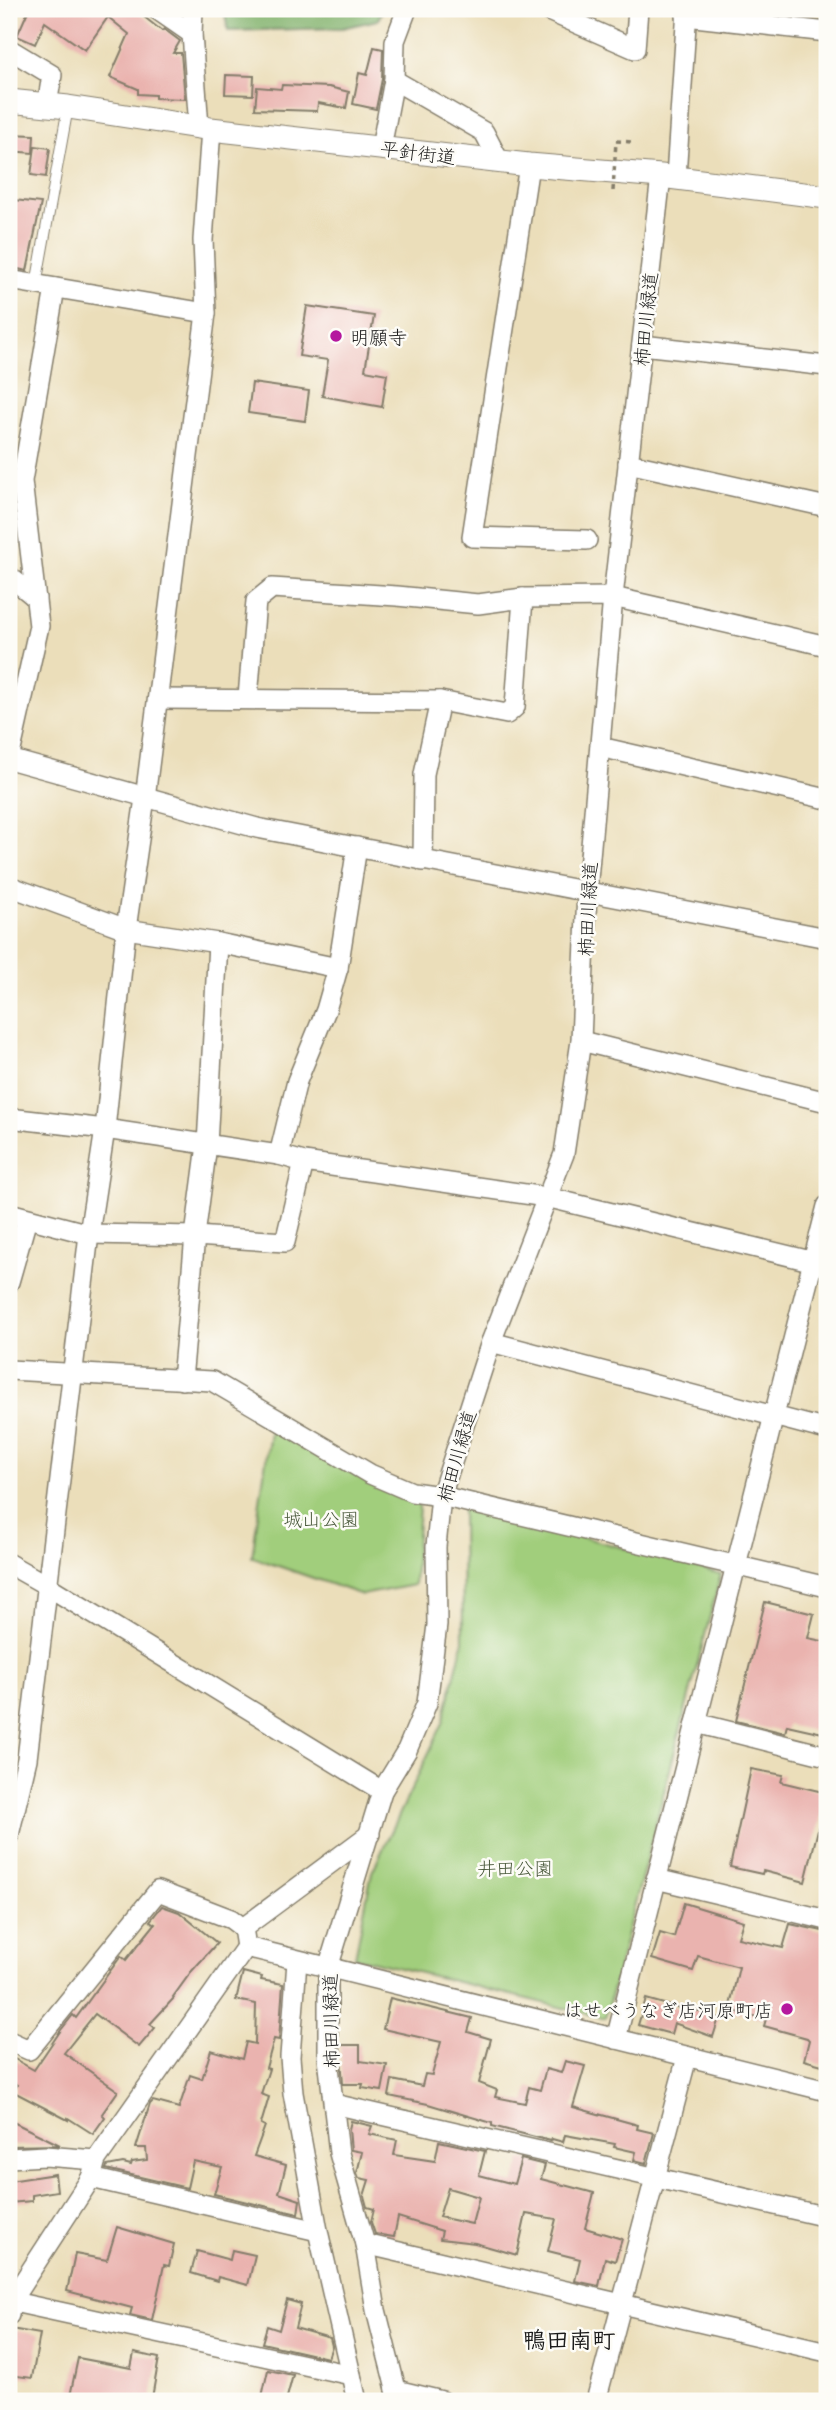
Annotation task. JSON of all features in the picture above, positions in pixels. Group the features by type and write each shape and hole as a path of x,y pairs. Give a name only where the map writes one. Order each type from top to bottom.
{"street":[{"path":"156,9 192,34"},
{"path":"9,1835 27,1759 89,1234 105,1129 127,929 206,313 203,240 205,128 192,34 192,9"},
{"path":"381,148 394,80 395,41 407,9"},
{"path":"544,9 635,49 638,9"},
{"path":"686,12 827,32"},
{"name":"柿田川緑道","path":"397,2396 376,2310 365,2244 339,2153 328,2058 328,1968 382,1791 407,1751 427,1703 438,1626 436,1547 441,1496 491,1342 564,1154 581,1041 587,891 613,597 642,345 668,176 686,12"},
{"path":"9,49 52,75 57,106"},
{"path":"394,80 484,132 499,162"},
{"name":"平針街道","path":"9,101 205,128 499,162 668,176 827,197"},
{"path":"529,165 472,537 587,540"},
{"path":"9,280 206,313"},
{"path":"45,286 22,481 39,626 9,759 257,828 827,938"},
{"path":"642,345 827,366"},
{"path":"628,463 827,507"},
{"path":"9,576 36,598"},
{"path":"248,698 257,601 272,589 478,604 523,598 613,597 827,646"},
{"path":"158,699 440,701 507,714 515,707 523,598"},
{"path":"423,861 424,775 440,701"},
{"path":"600,747 827,799"},
{"path":"279,1155 296,1080 326,1010 338,968 357,847"},
{"path":"9,886 127,929 218,943 338,968"},
{"path":"182,1380 195,1236 207,1146 218,943"},
{"path":"581,1041 827,1102"},
{"path":"9,1118 105,1129 279,1155 304,1162 546,1197 820,1263"},
{"path":"9,1282 18,1216 89,1234 195,1236 285,1242 304,1162"},
{"path":"616,2039 774,1417 820,1263 827,1206"},
{"path":"491,1342 827,1430"},
{"path":"9,1370 212,1381 370,1474 412,1492 441,1496 827,1587"},
{"path":"9,1564 382,1791"},
{"path":"696,1723 827,1755"},
{"path":"351,2375 10,2306 94,2169 244,1938 370,1834"},
{"path":"656,1879 827,1920"},
{"path":"9,2041 29,2050 158,1891 231,1919 244,1938 297,1961 827,2091"},
{"path":"297,1961 290,2057 293,2093 318,2231 357,2401"},
{"path":"596,2401 687,2057"},
{"path":"334,2104 827,2217"},
{"path":"9,2158 45,2156 318,2231"},
{"path":"365,2244 827,2352"},
{"path":"397,2396 442,2401"}],"lane":[{"path":"45,286 57,106"}],"path":[{"path":"612,191 616,141 633,142"}],"green space":[{"path":"224,9 383,9 378,20 342,28 228,31"},
{"name":"城山公園","path":"271,1425 419,1506 414,1585 362,1595 252,1557"},
{"name":"井田公園","path":"462,1505 721,1574 605,2018 355,1957 372,1872 443,1723 463,1642"}],"building":[{"path":"25,9 134,9 180,41 173,53 181,53 185,99 155,98 155,95 138,94 138,89 110,77 129,34 108,17 85,50 45,22 35,44 17,36 28,11"},
{"path":"374,47 383,49 382,79 376,109 353,104 359,73 367,75"},
{"path":"226,75 254,76 253,95 225,94"},
{"path":"282,85 329,87 349,92 346,108 318,103 317,111 255,109 257,87 281,89"},
{"path":"9,134 34,135 33,153 9,151"},
{"path":"35,146 50,148 46,177 31,175"},
{"path":"14,200 41,203 27,271 9,267"},
{"name":"明願寺","path":"307,306 374,316 365,370 387,374 382,407 322,396 328,360 299,356"},
{"path":"252,383 309,391 305,421 248,413"},
{"path":"765,1602 814,1614 808,1638 827,1642 827,1734 787,1725 785,1733 736,1721"},
{"path":"751,1769 783,1775 781,1782 827,1793 805,1882 763,1871 762,1874 730,1867"},
{"path":"684,1903 743,1921 738,1938 783,1948 790,1924 827,1932 827,2045 822,2065 804,2060 809,2040 807,2038 764,2026 766,2019 729,2010 739,1967 698,1956 693,1971 652,1959 660,1933 674,1937"},
{"path":"162,1906 179,1912 217,1943 150,2024 155,2028 139,2047 95,2014 64,2053 118,2091 102,2114 105,2117 93,2134 68,2118 14,2092 17,2085 9,2080 9,2056 34,2070 61,2030 73,2015 76,2018 121,1956 126,1960 155,1924 150,1921"},
{"path":"243,1972 262,1977 261,1980 283,1984 279,2040 274,2039 261,2094 269,2097 261,2124 265,2126 254,2156 286,2165 279,2193 300,2200 298,2214 214,2194 222,2167 193,2161 187,2188 106,2169 107,2166 123,2163 131,2165 132,2162 147,2160 146,2148 136,2148 150,2104 153,2101 179,2108 190,2075 202,2079 211,2050 242,2059 246,2042 255,2044 256,2004 236,2000"},
{"path":"390,1998 472,2018 468,2032 491,2039 479,2083 497,2090 495,2097 525,2103 529,2087 540,2090 546,2069 561,2073 565,2061 585,2066 573,2107 638,2125 637,2129 654,2133 646,2163 634,2160 636,2152 614,2147 615,2144 565,2135 563,2142 551,2141 492,2126 492,2123 428,2104 389,2096 392,2080 422,2086 425,2074 432,2075 441,2042 383,2029"},
{"path":"646,1999 689,2011 690,2008 719,2018 713,2037 674,2023 671,2034 638,2025"},
{"path":"340,2045 360,2045 360,2061 387,2065 382,2091 362,2088 363,2084 343,2084"},
{"path":"9,2120 60,2145 9,2146"},
{"path":"351,2121 372,2126 369,2134 397,2140 394,2155 435,2161 439,2141 485,2151 479,2175 514,2184 521,2159 545,2165 541,2179 594,2193 585,2228 622,2239 615,2261 605,2258 599,2286 575,2281 580,2259 548,2251 556,2219 526,2214 517,2255 475,2243 440,2239 442,2231 398,2217 394,2237 375,2234 371,2222 374,2209 367,2207 364,2196 369,2180 359,2178 357,2173 362,2152 351,2150","holes":["448,2188 479,2197 472,2224 439,2217"]},
{"path":"55,2174 57,2191 32,2195 32,2201 9,2203 9,2181"},
{"path":"117,2227 174,2244 169,2266 164,2265 152,2320 130,2315 132,2308 67,2291 75,2254 107,2260"},
{"path":"232,2250 255,2255 248,2285 218,2277 217,2281 191,2273 197,2251 230,2260"},
{"path":"287,2300 301,2304 295,2328 330,2338 332,2346 328,2358 262,2343 267,2326 279,2330"},
{"path":"11,2329 40,2334 32,2378 9,2375"},
{"path":"134,2353 159,2358 152,2398 149,2397 149,2401 69,2401 78,2358 131,2368"},
{"path":"268,2370 293,2375 286,2401 261,2401"}],"place":[{"name":"明願寺","path":"336,336"},
{"name":"はせべうなぎ店河原町店","path":"787,2009"}],"district":[{"name":"鴨田南町","path":"569,2339"}]}
